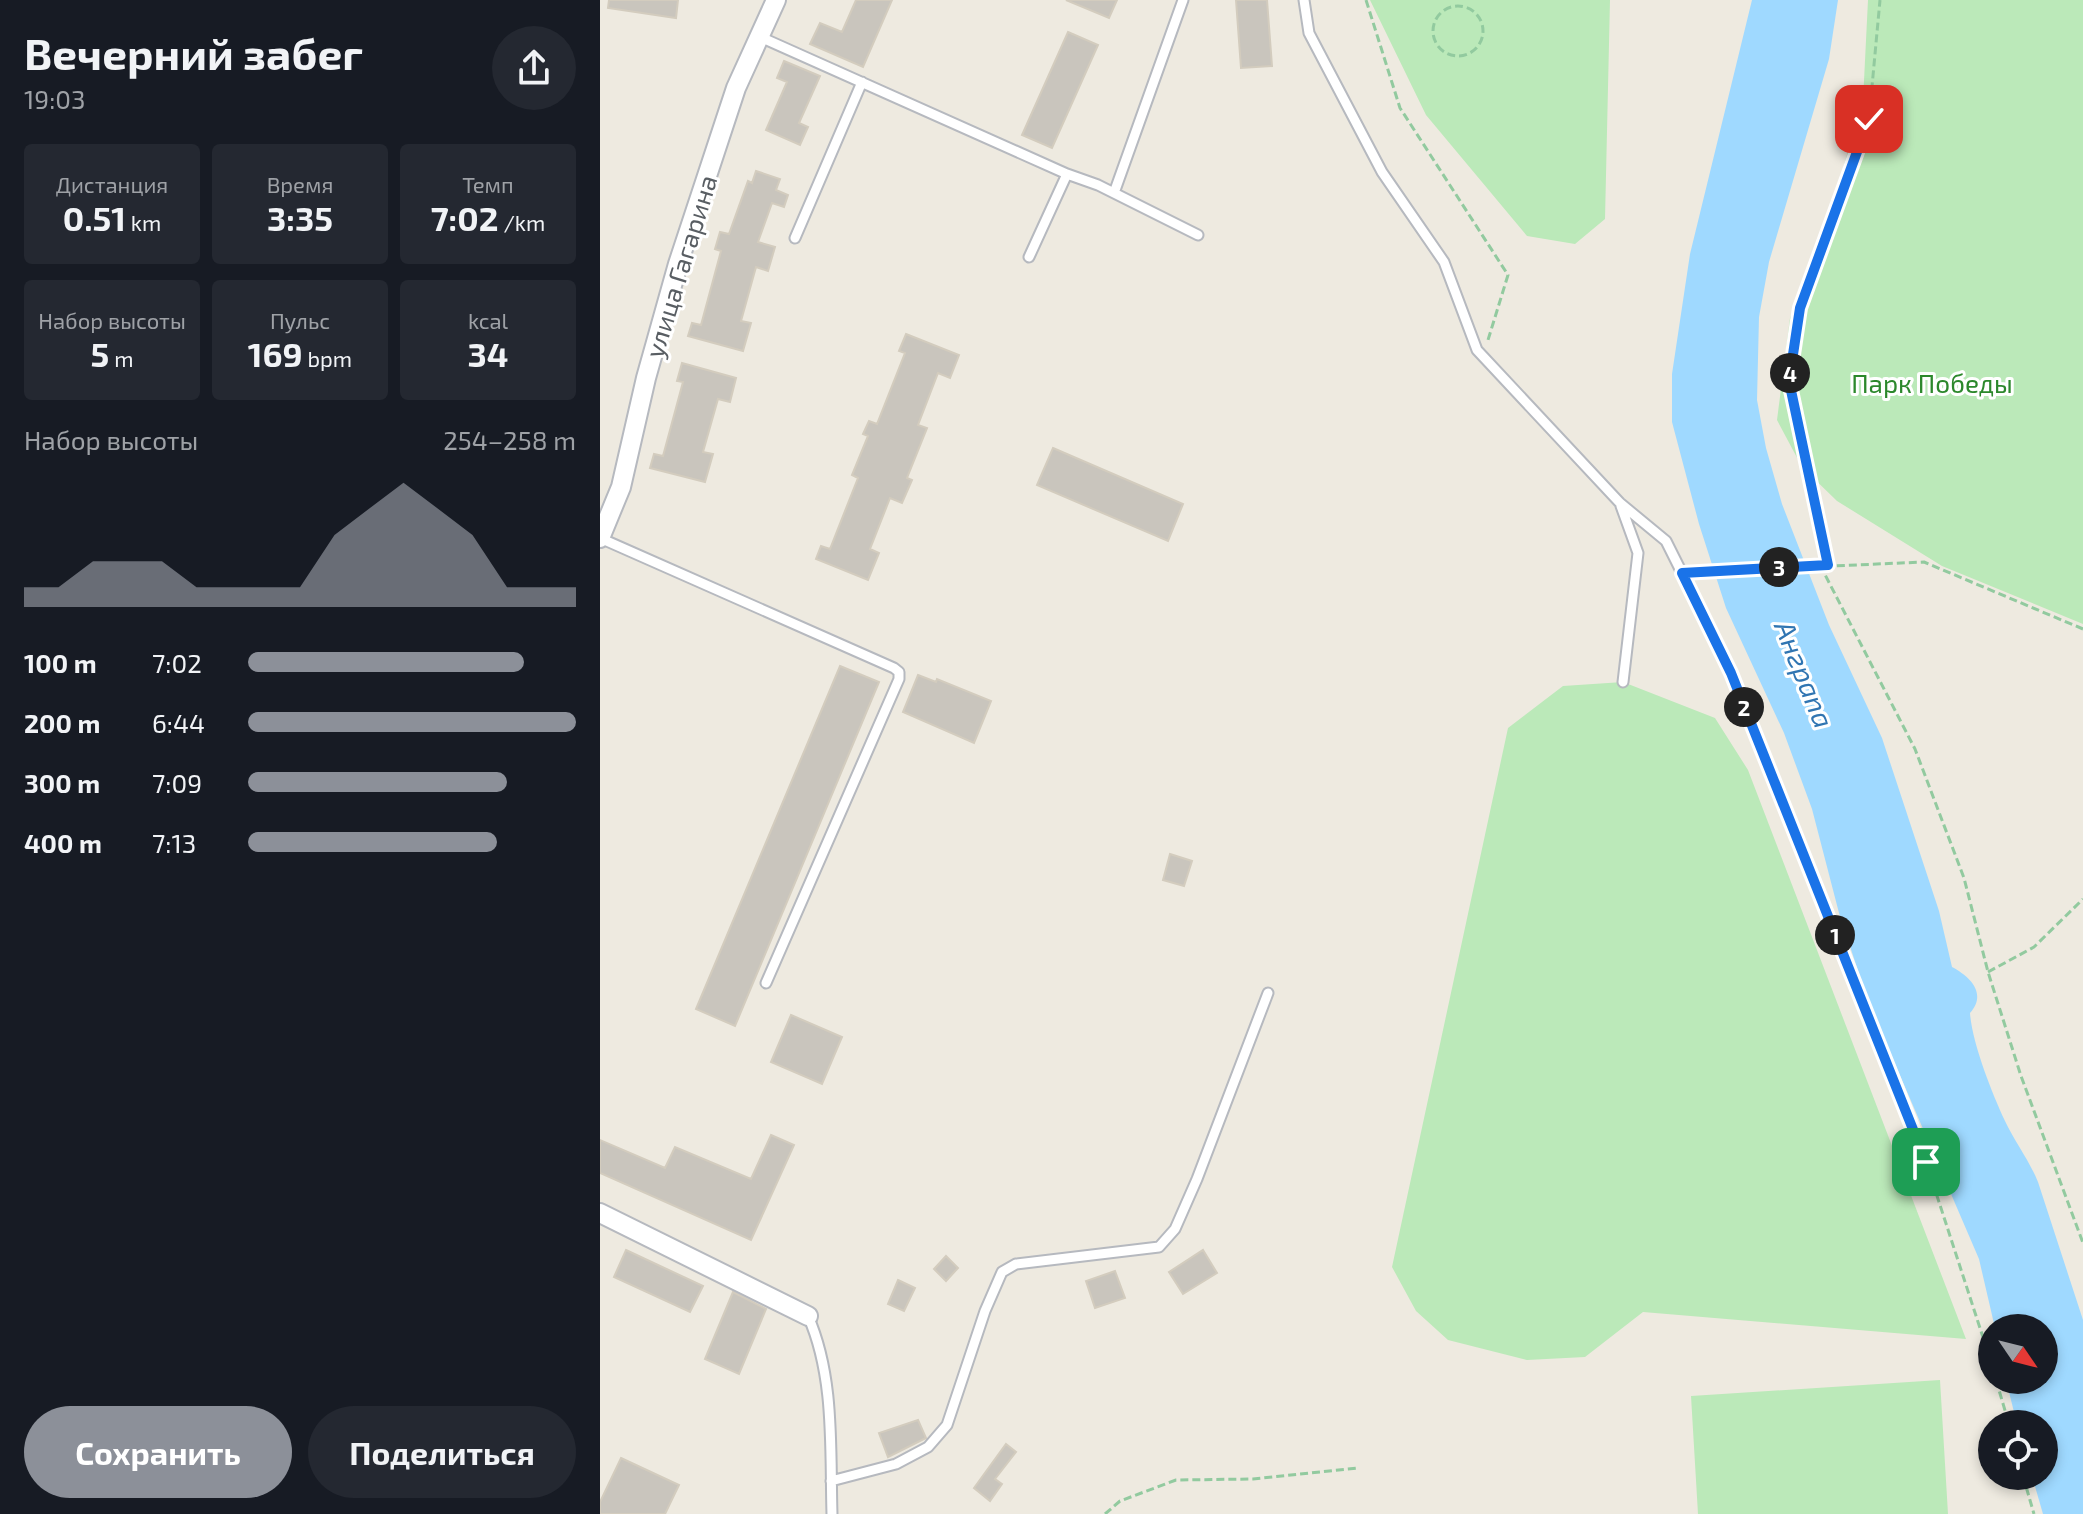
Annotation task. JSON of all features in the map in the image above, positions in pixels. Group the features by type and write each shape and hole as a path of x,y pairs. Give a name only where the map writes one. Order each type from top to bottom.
{"street":[{"name":"улица Гагарина","path":"600,538 621,487 646,378 678,264 736,88 776,0"},
{"path":"600,1213 808,1316"}],"lane":[{"path":"1114,193 1183,0"},
{"path":"1304,0 1309,33 1382,172 1444,262 1477,350 1620,503 1666,541 1682,573"},
{"path":"758,36 1114,193 1198,235"},
{"path":"795,238 862,82"},
{"path":"1029,257 1067,174"},
{"path":"1620,503 1638,553 1623,682"},
{"path":"600,538 899,672 899,679 766,983"},
{"path":"831,1481 896,1464 928,1447 938,1436 947,1425 985,1311 1002,1272 1016,1264 1159,1247 1175,1229 1197,1179 1268,993"},
{"path":"808,1316 823,1357 832,1514"}],"path":[{"path":"1366,0 1400,108 1508,275 1483,356"},
{"path":"1453,0 1454,6"},
{"path":"1828,565 1789,381 1800,308 1869,119 1880,0"},
{"path":"1454,6 1470,9 1481,21 1483,29 1479,45 1465,55 1449,54 1437,44 1434,36 1440,14 1454,6"},
{"path":"1978,1322 1926,1162 1731,673 1682,573 1924,562 2083,629"},
{"path":"1820,565 1915,749 1964,878 1988,972 2021,1076 2083,1243"},
{"path":"1988,972 2034,947 2083,899"},
{"path":"1105,1514 1120,1501 1176,1480 1253,1479 1358,1468"},
{"path":"2027,1490 2034,1514"}],"green space":[{"path":"1370,0 1610,0 1605,219 1575,244 1527,236 1426,115"},
{"name":"Парк Победы","path":"1868,0 2083,0 2083,624 1942,566 1837,501 1802,467 1777,420 1790,318 1838,185 1863,101"},
{"path":"1623,682 1715,718 1748,770 1966,1339 1643,1312 1585,1357 1527,1360 1448,1340 1416,1311 1392,1267 1508,728 1563,686"},
{"path":"1940,1380 1948,1514 1698,1514 1691,1396"}],"water":[{"name":"Анграпа","path":"1752,0 1838,0 1829,59 1769,262 1759,317 1757,400 1766,448 1782,504 1829,625 1882,738 1939,911 1952,967 1971,981 1977,993 1975,1006 1970,1013 1979,1053 2005,1121 2038,1182 2083,1320 2083,1514 2043,1514 2036,1490 2058,1490 2058,1410 2014,1410 2010,1394 2058,1394 2058,1314 1992,1314 1979,1259 1868,1001 1839,913 1812,809 1784,733 1726,608 1699,524 1672,422 1672,374 1690,254"}],"building":[{"path":"609,0 678,0 676,18 608,8"},
{"path":"856,0 892,0 863,67 810,44 820,23 842,32"},
{"path":"1066,0 1117,0 1109,18"},
{"path":"1236,0 1267,0 1272,66 1241,68"},
{"path":"1068,32 1098,45 1052,148 1022,135"},
{"path":"784,61 820,76 799,123 808,127 800,145 766,130 787,82 777,78"},
{"path":"756,171 780,179 776,190 788,195 784,207 772,203 758,242 775,247 768,271 756,267 741,321 751,323 743,351 688,336 692,323 701,325 721,251 715,249 720,232 729,234 748,181 752,183"},
{"path":"906,334 959,355 950,378 938,373 918,425 927,428 907,478 912,480 902,503 890,498 870,549 879,553 868,580 816,559 821,546 830,549 858,478 852,475 868,436 863,434 869,421 877,424 905,353 899,351"},
{"path":"682,363 736,378 730,402 718,399 703,452 713,454 705,482 650,468 654,454 663,456 683,382 677,381"},
{"path":"1053,448 1183,504 1168,541 1037,485"},
{"path":"840,666 879,682 735,1026 696,1009"},
{"path":"918,675 936,682 937,679 991,701 974,743 903,712"},
{"path":"1170,854 1192,861 1184,886 1163,880"},
{"path":"791,1015 842,1037 822,1084 771,1062"},
{"path":"771,1135 794,1145 751,1240 600,1173 600,1140 665,1168 675,1147 751,1179"},
{"path":"626,1250 703,1286 690,1312 614,1277"},
{"path":"1203,1250 1217,1273 1183,1294 1169,1272"},
{"path":"946,1256 958,1268 946,1281 934,1269"},
{"path":"1115,1271 1125,1298 1095,1308 1086,1281"},
{"path":"898,1280 915,1288 904,1311 888,1304"},
{"path":"733,1292 766,1309 739,1374 705,1359"},
{"path":"918,1420 926,1438 888,1457 879,1433"},
{"path":"1006,1444 1016,1452 995,1479 1002,1484 990,1501 974,1488"},
{"path":"621,1458 679,1485 665,1514 600,1514 600,1502"}],"route":[{"path":"1869,119 1800,308 1789,381 1828,565 1682,573 1731,673 1926,1162"}]}
